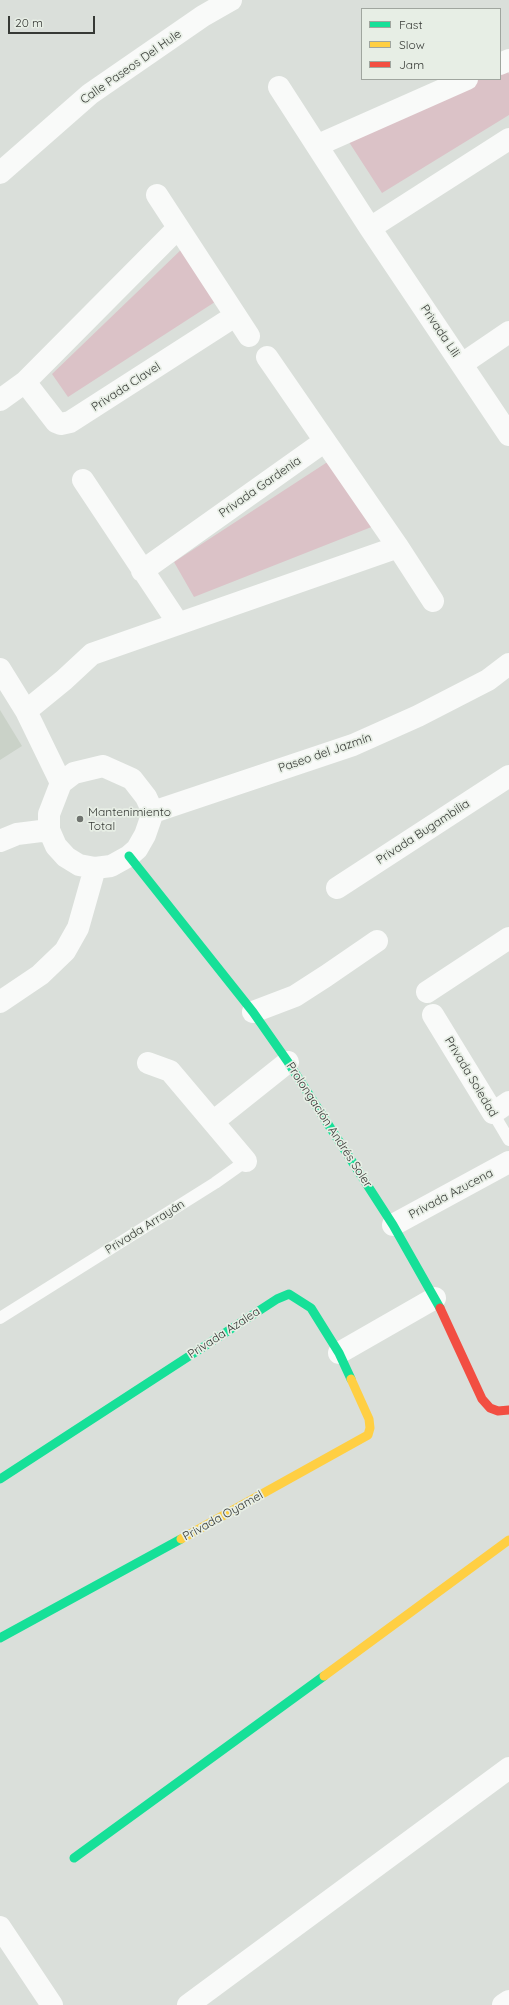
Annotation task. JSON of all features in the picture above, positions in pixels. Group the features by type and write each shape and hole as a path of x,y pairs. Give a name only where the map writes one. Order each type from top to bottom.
{"street":[{"name":"Calle Paseos Del Hule","path":"0,173 90,94 203,16 231,0"},
{"path":"318,145 464,80"},
{"name":"Privada Lili","path":"279,87 318,145 370,228 509,435"},
{"path":"370,228 509,139"},
{"path":"157,195 177,229 249,336"},
{"path":"0,400 25,382 177,229"},
{"name":"Privada Clavel","path":"25,382 56,422 61,424 70,422 235,316"},
{"path":"462,364 509,332"},
{"path":"267,357 398,547 433,601"},
{"name":"Privada Gardenia","path":"142,571 325,441"},
{"path":"83,480 142,571 178,623"},
{"path":"26,711 64,680 92,654 398,547"},
{"name":"Paseo del Jazmín","path":"153,812 353,745 425,712 488,680 509,664"},
{"path":"0,669 26,711 61,783"},
{"path":"103,766 132,779 146,797 153,812 146,835 137,849 129,856 111,866 95,868 79,865 66,857 56,846 49,830 48,814 61,783 74,773 88,768 103,766"},
{"name":"Privada Bugambilia","path":"337,888 509,776"},
{"path":"0,841 17,834 49,830"},
{"name":"Prolongación Andrés Soler","path":"129,856 253,1012 288,1062 393,1225 435,1298 482,1399 490,1408 498,1411 509,1410"},
{"path":"0,1002 40,975 65,951 78,928 95,868"},
{"path":"427,992 509,938"},
{"path":"253,1012 294,996 377,941"},
{"name":"Privada Soledad","path":"433,1015 501,1108"},
{"path":"214,1121 288,1062"},
{"name":"Privada Arrayán","path":"148,1063 170,1071 214,1121 246,1161"},
{"name":"Privada Azucena","path":"393,1225 509,1162"},
{"name":"Privada Azalea","path":"0,1479 277,1299 289,1294 311,1308 339,1353"},
{"path":"339,1353 435,1298"},
{"name":"Privada Oyamel","path":"0,1638 368,1435 370,1428 369,1419 339,1353"},
{"path":"74,1858 509,1540"},
{"path":"188,2005 509,1768"},
{"path":"0,1926 52,2005"},
{"path":"503,2005 509,2001"}],"lane":[{"name":"Privada Soledad","path":"501,1108 509,1140"},
{"name":"Privada Arrayán","path":"0,1318 215,1183 246,1161"}],"shaded area":[{"path":"504,66 509,74 509,115 382,193 347,139 474,80 501,80 501,68"},
{"path":"186,245 218,300 68,397 52,374"},
{"path":"329,461 374,526 194,597 174,562"},
{"path":"0,710 22,746 0,760"}],"traffic: fast":[{"path":"129,856 253,1012 288,1062 393,1225 440,1308"},
{"path":"0,1479 277,1299 289,1294 311,1308 339,1353 351,1379"},
{"path":"0,1638 181,1539"},
{"path":"74,1858 324,1676"}],"traffic: slow":[{"path":"181,1539 368,1435 370,1428 369,1419 351,1379"},
{"path":"324,1676 509,1540"}],"traffic: jam":[{"path":"440,1308 482,1399 490,1408 498,1411 509,1410"}],"place":[{"name":"Mantenimiento Total","path":"80,819"}]}
